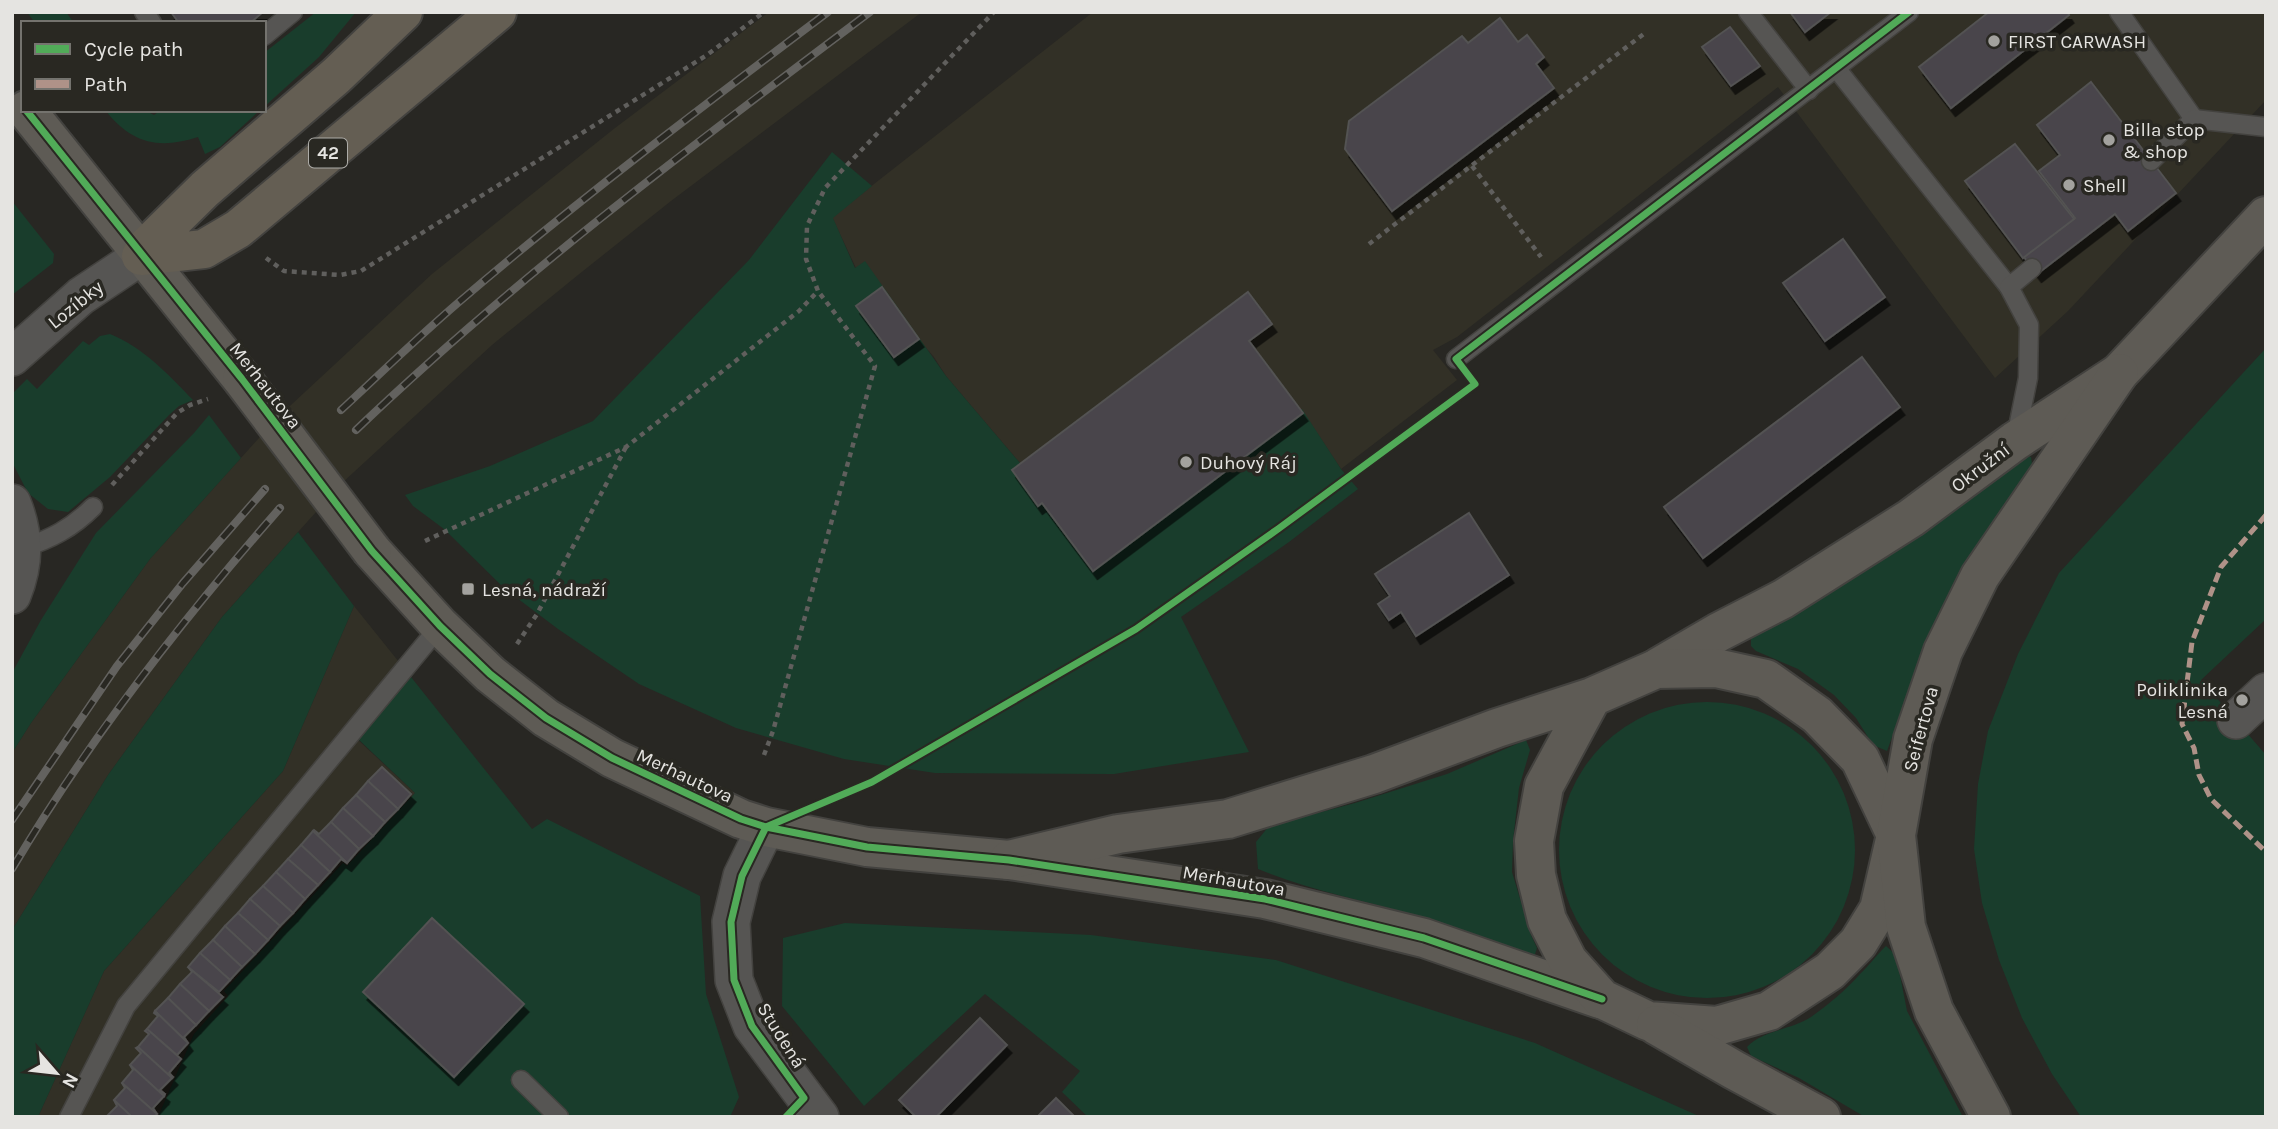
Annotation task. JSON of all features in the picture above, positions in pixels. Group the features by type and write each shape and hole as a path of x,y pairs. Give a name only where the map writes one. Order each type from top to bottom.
{"highway":[{"path":"141,256 146,247 205,189 336,76 403,12"},
{"name":"42","path":"141,256 204,249 238,229 497,12"}],"street":[{"name":"Merhautova","path":"27,112 242,379 372,551 440,626 491,674 546,718 612,758 741,819 766,827 867,847 1009,860 1265,899 1424,938 1602,999 1648,1021"},
{"name":"Okružní","path":"1591,697 1656,669 1783,599 1900,526 2015,441 2119,373 2266,216"},
{"name":"Lozíbky","path":"12,357 81,296 141,256"},
{"name":"Seifertova","path":"1991,1117 1934,1011 1906,927 1896,835 1913,739 1943,651 1980,576 2119,373"},
{"path":"12,503 23,548 22,563 12,595"},
{"path":"1648,1021 1717,1026 1769,1011 1830,971 1858,943 1879,909 1896,835 1860,759 1817,715 1766,679 1716,668 1656,669"},
{"path":"2236,720 2266,692"},
{"name":"Merhautova","path":"1009,860 1118,834 1228,819 1374,774 1497,728 1591,697"},
{"path":"1591,697 1544,786 1534,841 1536,875 1547,920 1568,961 1602,999"},
{"name":"Studená","path":"766,827 742,876 731,922 734,980 752,1026 803,1110"},
{"path":"1648,1021 1821,1117"}],"lane":[{"path":"266,34 293,12"},
{"path":"1748,12 1809,90"},
{"path":"1455,359 1909,12"},
{"path":"2119,12 2194,119 2266,127"},
{"path":"1836,68 2009,287 2029,326 2028,378 2015,441"},
{"path":"2151,160 2194,119"},
{"path":"2009,287 2032,268"},
{"path":"23,548 65,531 93,507"},
{"path":"69,1117 126,1006 440,626"},
{"path":"521,1080 559,1117"}],"path":[{"path":"265,258 284,271 340,275 361,271 707,55 764,12"},
{"path":"764,755 875,366 818,291 806,259 807,226 825,188 994,12"},
{"path":"1369,244 1645,33"},
{"path":"1472,166 1559,280"},
{"path":"425,541 626,447 799,311 818,291"},
{"path":"825,802 872,782 1136,629 1278,529 1475,384 1455,359"},
{"path":"93,507 177,413 208,399"},
{"path":"516,645 537,614 626,447"}],"shaded area":[{"path":"769,12 922,12 671,201 578,275 492,345 342,483 222,617 108,775 12,930 12,753 150,559 277,418 432,274 615,128"},
{"path":"1093,12 2266,12 2266,100 2068,311 1995,378 1778,87 1457,337 1433,350 1457,380 1341,469 1301,409 1096,564 1020,463 946,376 934,357 856,268 832,217"},
{"path":"354,606 411,677 357,739 415,793 347,866 342,863 224,991 229,996 194,1034 158,1117 38,1117 104,971 283,771"}],"green space":[{"path":"27,12 66,12 73,21 34,21"},
{"path":"316,12 356,12 319,57 266,105 266,51"},
{"path":"107,112 148,112 154,115 158,112 258,112 220,147 205,154 198,137 170,143 146,141 125,130"},
{"path":"832,152 872,186 833,218 855,268 865,261 946,376 1020,463 1096,564 1302,409 1341,469 1358,489 1289,542 1181,617 1249,752 1114,774 935,773 844,759 736,728 639,684 558,629 505,589 444,529 413,506 405,495 490,466 593,421 749,260"},
{"path":"12,201 54,254 53,263 12,295"},
{"path":"110,334 145,354 193,400 179,406 110,477 68,512 48,509 28,493 12,462 12,394 27,379 37,389 83,341 89,345 100,336"},
{"path":"2266,348 2266,619 2201,680 2266,755 2266,1117 2081,1117 2052,1074 2022,1018 1999,960 1982,903 1974,849 1978,784 1988,731 2018,654 2059,573"},
{"path":"209,415 241,458 150,559 12,753 12,673 41,620 96,533"},
{"path":"2024,455 2031,457 2032,464 1943,606 1924,649 1887,751 1873,745 1856,718 1834,695 1798,669 1756,651 1751,646 1751,638 1762,629"},
{"path":"298,532 354,606 283,771 104,971 38,1117 12,1117 12,930 108,775 222,617"},
{"path":"411,677 532,829 547,819 700,896 706,994 739,1097 730,1117 158,1117 194,1034 228,996 224,991 343,863 347,866 415,793 357,738"},
{"path":"1707,702 1736,705 1777,720 1801,736 1821,756 1837,780 1848,807 1855,850 1852,879 1837,920 1821,944 1801,964 1777,980 1750,991 1707,998 1678,995 1637,980 1613,964 1593,944 1577,920 1566,893 1559,850 1562,821 1577,780 1593,756 1613,736 1637,720 1664,709"},
{"path":"1526,740 1530,750 1519,788 1512,872 1537,948 1534,957 1439,923 1313,888 1258,869 1256,842 1269,826 1447,774"},
{"path":"845,923 1091,935 1276,960 1535,1043 1701,1117 1088,1117 1062,1092 1080,1071 985,994 864,1106 782,1006 783,938"},
{"path":"1886,946 1896,955 1907,1011 1963,1117 1865,1117 1799,1078 1751,1056 1747,1047 1754,1041 1811,1017 1843,991"}],"building":[{"path":"171,12 263,12 252,21 178,21"},
{"path":"1790,12 1831,12 1805,32"},
{"name":"FIRST CARWASH","path":"1989,12 2067,12 2069,15 1951,108 1919,67"},
{"path":"1500,18 1518,42 1527,35 1544,57 1536,64 1554,88 1392,211 1345,149 1349,121 1462,36 1468,43"},
{"path":"1730,27 1760,66 1731,86 1702,47"},
{"path":"2091,82 2176,193 2128,231 2115,214 2037,274 2024,257 2075,218 2039,171 2060,155 2037,125"},
{"path":"2015,144 2074,219 2023,258 1965,181"},
{"path":"1843,239 1885,297 1825,341 1783,283"},
{"path":"882,287 919,339 894,357 856,306"},
{"path":"1248,292 1272,324 1249,341 1303,413 1093,571 1042,503 1038,506 1012,470"},
{"path":"1862,357 1900,407 1703,558 1664,507"},
{"path":"1469,513 1509,575 1416,636 1401,612 1389,620 1378,604 1390,596 1375,574"},
{"path":"382,767 411,794 398,809 368,781"},
{"path":"368,781 398,809 385,822 356,795"},
{"path":"356,795 385,822 373,836 343,808"},
{"path":"343,808 373,836 359,849 331,822"},
{"path":"331,822 359,849 347,863 313,831 319,834"},
{"path":"313,831 347,863 341,859 330,872 301,845"},
{"path":"301,845 330,872 318,885 288,859"},
{"path":"288,859 318,885 305,899 276,872"},
{"path":"276,872 305,899 293,913 263,886"},
{"path":"263,886 293,913 280,926 250,899"},
{"path":"250,899 280,926 268,940 238,913"},
{"path":"238,913 268,940 255,954 225,926"},
{"path":"432,918 524,1004 454,1077 363,992"},
{"path":"225,926 255,954 242,967 213,940"},
{"path":"213,940 242,967 230,980 200,953"},
{"path":"200,953 230,980 219,992 188,967"},
{"path":"188,967 223,997 209,1011 180,984 192,972"},
{"path":"180,984 209,1011 196,1025 168,998"},
{"path":"168,998 196,1025 184,1037 188,1043 155,1011"},
{"path":"155,1011 188,1043 177,1055 147,1029 158,1016"},
{"path":"980,1018 1007,1045 936,1117 916,1117 899,1100"},
{"path":"147,1029 181,1059 169,1073 172,1078 138,1047 149,1034 145,1031"},
{"path":"136,1048 172,1078 160,1090 164,1096 130,1065 141,1053"},
{"path":"130,1065 164,1096 153,1108 157,1114 122,1083 133,1070"},
{"path":"122,1083 157,1114 154,1117 132,1117 114,1100 125,1088"},
{"path":"1056,1098 1075,1117 1037,1117"},
{"path":"114,1100 132,1117 106,1117 117,1106"}],"railway":[{"path":"341,410 444,315 549,227 828,12"},
{"path":"356,430 542,266 672,162 870,12"},
{"path":"12,820 117,666 183,583 265,489"},
{"path":"12,869 72,774 138,682 207,594 280,508"}],"marked path":[{"path":"2266,515 2221,567 2192,642 2182,724 2194,748 2199,775 2211,799 2266,852"}],"cycle path":[{"path":"786,1117 804,1098 752,1026 734,980 731,922 742,876 766,827 872,782 1136,629 1278,529 1475,384 1456,359 1909,12"},
{"path":"28,112 242,379 372,551 440,626 490,674 546,718 612,758 741,819 766,827 867,847 1009,860 1265,899 1424,938 1602,999"}],"place":[{"name":"FIRST CARWASH","path":"1994,41"},
{"name":"Billa stop & shop","path":"2109,140"},
{"name":"Shell","path":"2069,185"},
{"name":"Duhový Ráj","path":"1186,462"},
{"name":"Lesná, nádraží","path":"468,589"},
{"name":"Poliklinika Lesná","path":"2242,700"}]}
